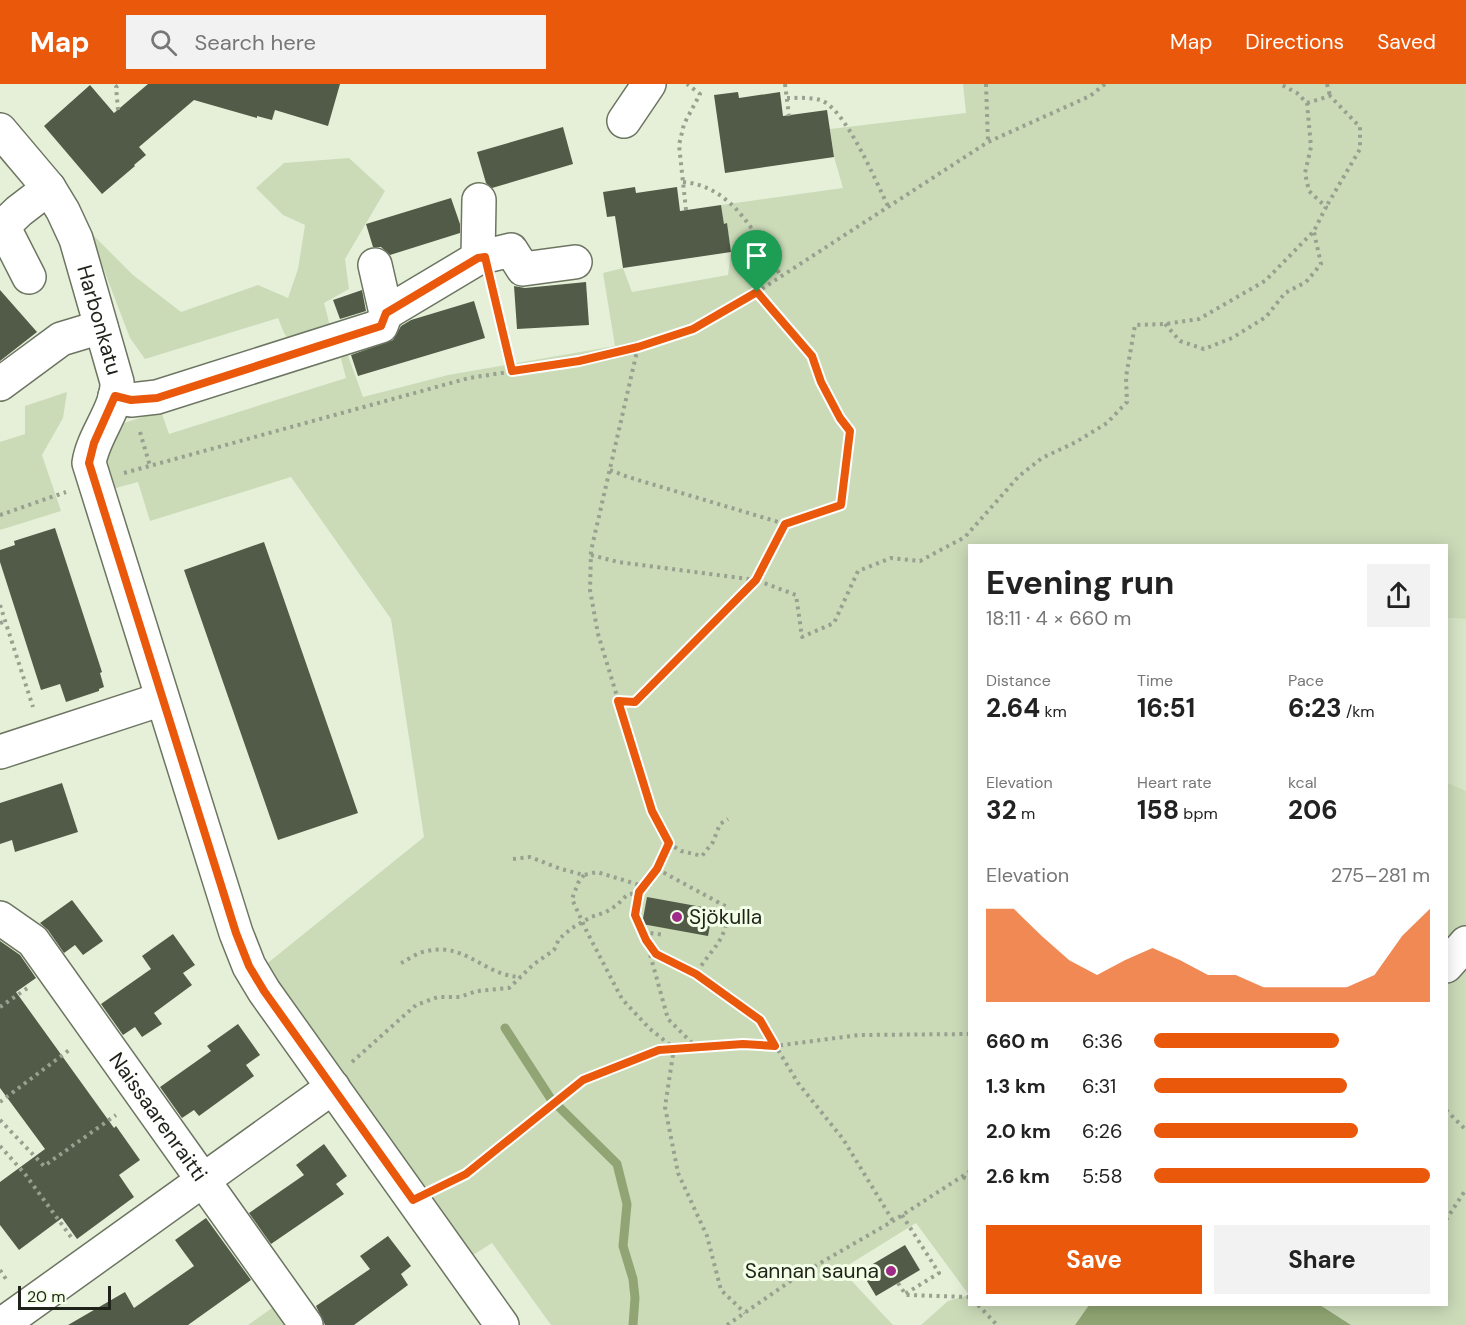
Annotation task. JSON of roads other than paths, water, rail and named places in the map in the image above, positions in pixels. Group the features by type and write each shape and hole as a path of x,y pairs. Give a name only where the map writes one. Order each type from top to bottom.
{"street":[{"path":"624,121 649,84"},
{"name":"Harbonkatu","path":"0,130 49,188 63,211 76,240 117,382 115,396 94,443 89,463 236,933 249,966 264,991 502,1325"},
{"path":"29,277 1,228 49,188"},
{"path":"479,200 482,257"},
{"path":"386,313 482,257 511,250 523,268 575,262"},
{"path":"115,396 131,400 157,398 381,326 386,313 375,265"},
{"path":"0,384 61,339 101,327"},
{"path":"0,752 162,699"},
{"name":"Naissaarenraitti","path":"0,918 33,941 306,1325"},
{"path":"1448,964 1466,943"},
{"path":"1,1325 333,1087"}],"waterway":[{"path":"505,1028 551,1099 617,1164 627,1204 623,1246 633,1279 635,1298 633,1325"}],"place":[{"name":"Sjökulla","path":"677,917"},
{"name":"Sannan sauna","path":"891,1271"}]}
